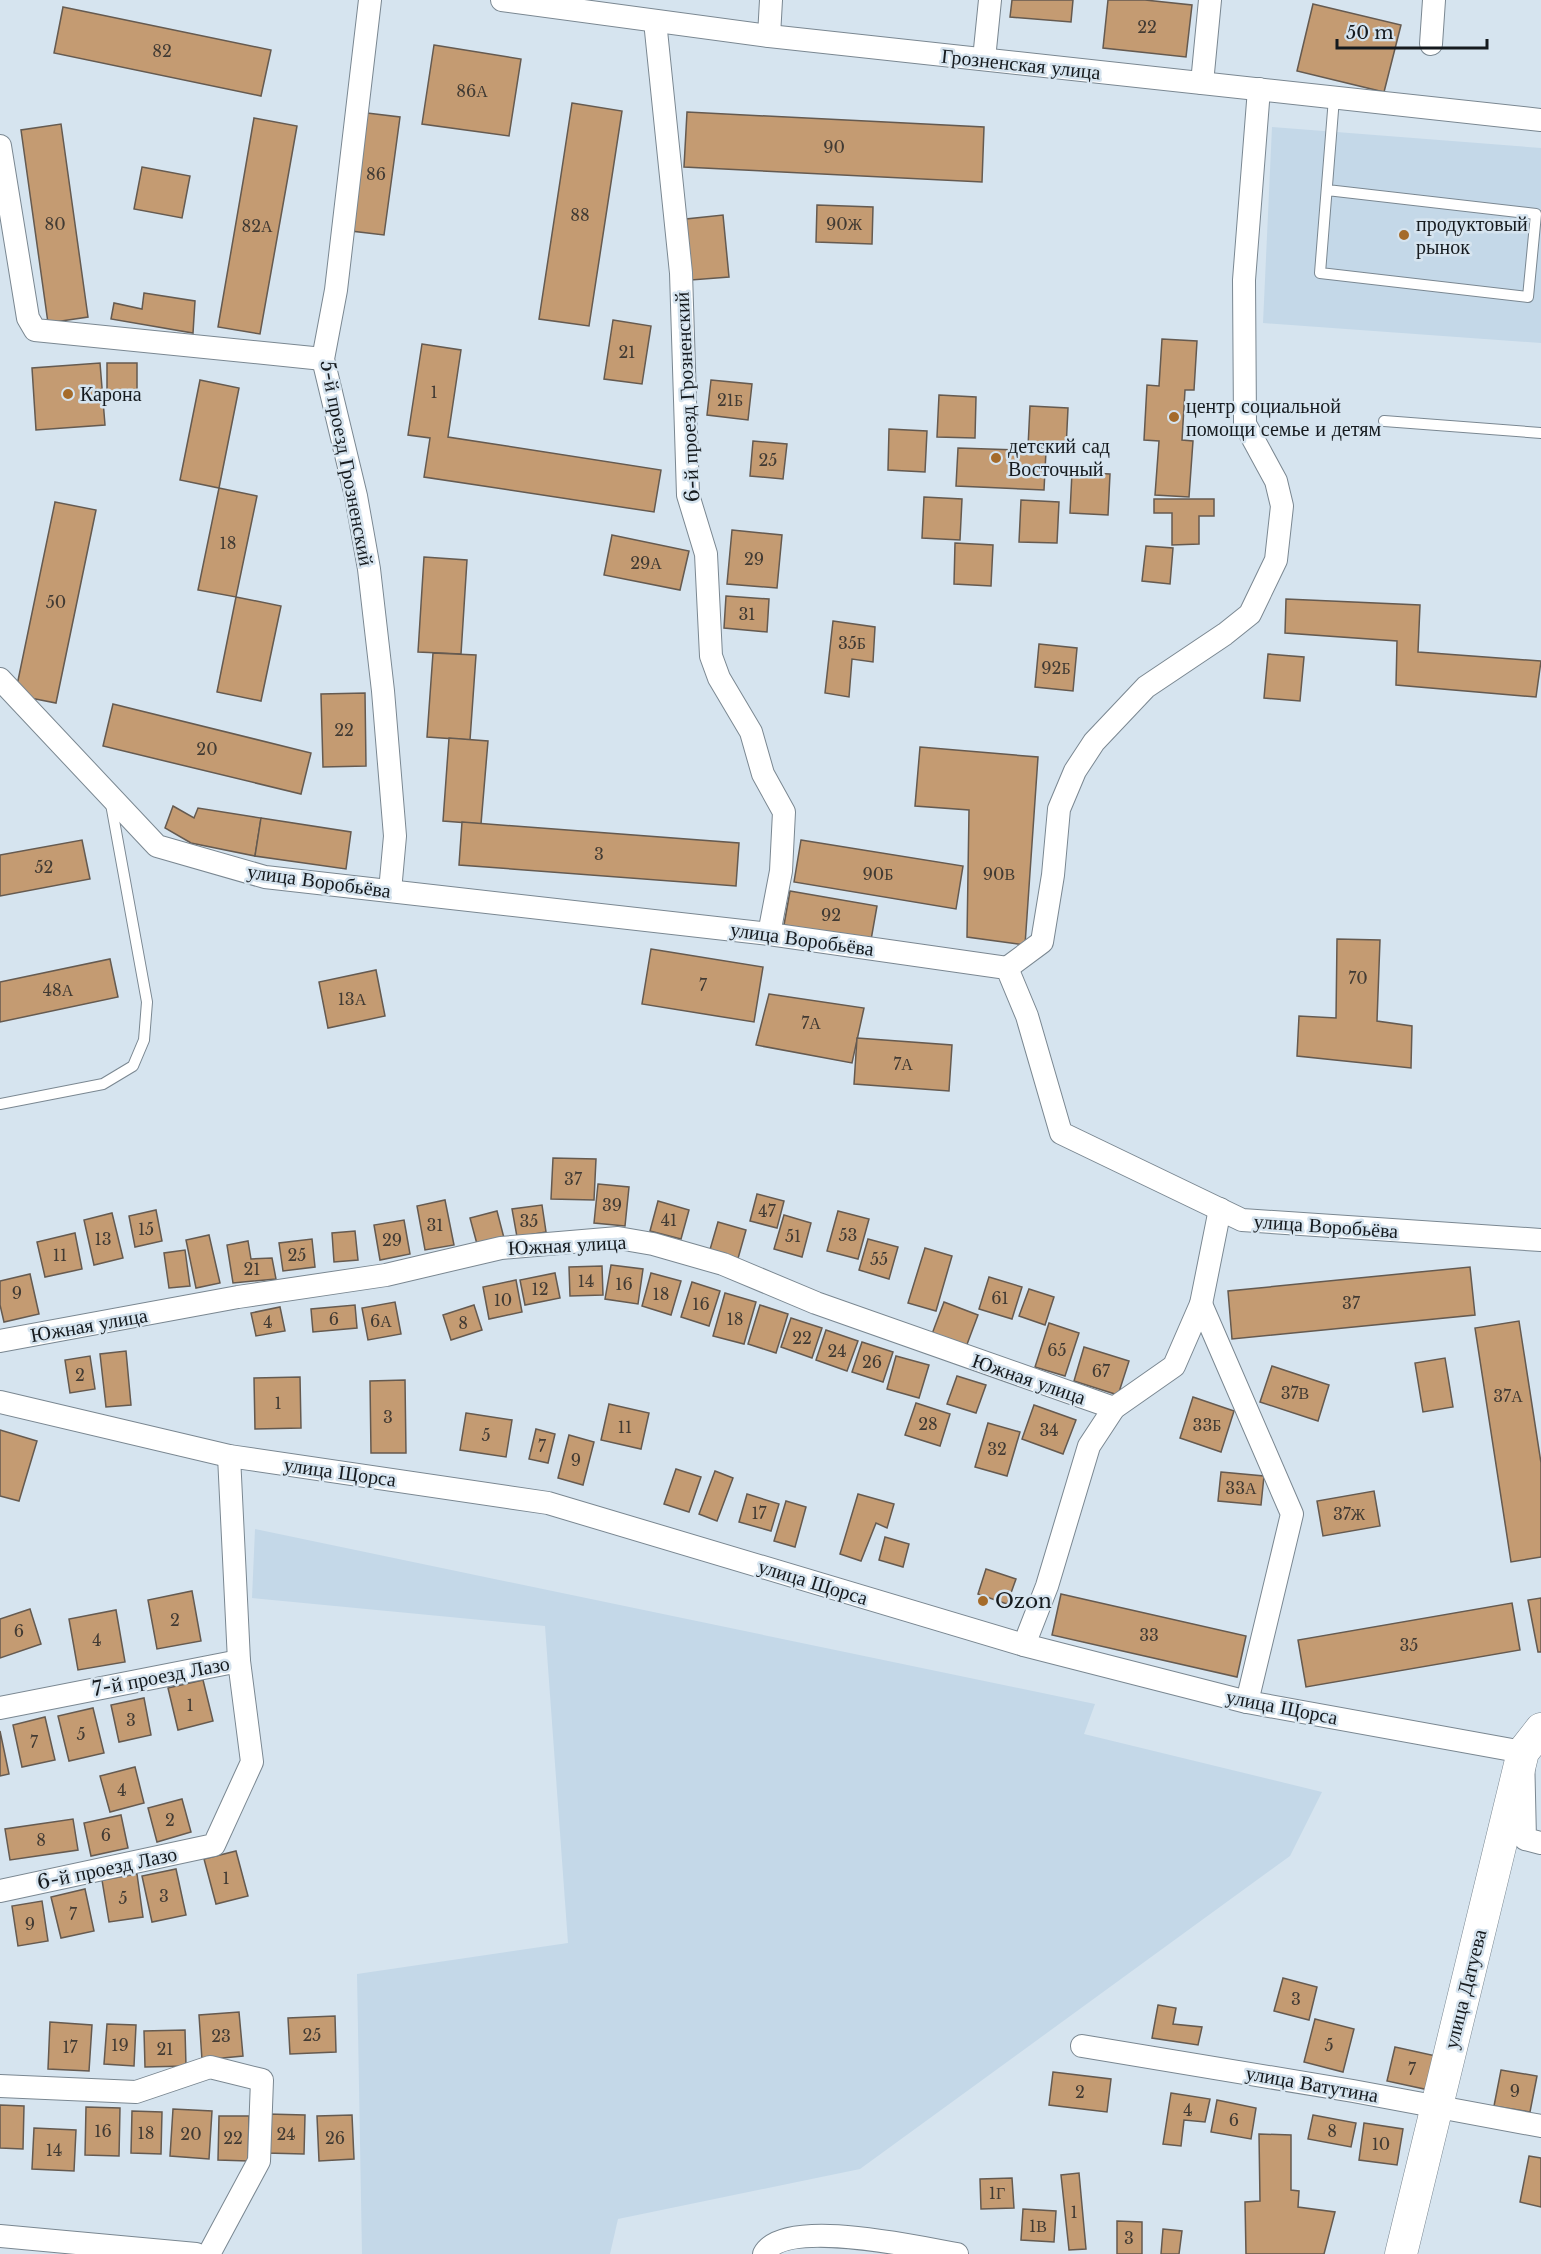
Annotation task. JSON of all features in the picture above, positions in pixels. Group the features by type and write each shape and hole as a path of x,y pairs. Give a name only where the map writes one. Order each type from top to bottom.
{"street":[{"name":"5-й проезд Грозненский","path":"370,0 336,290 323,359 356,496 369,570 383,691 395,836 390,891"},
{"name":"Грозненская улица","path":"502,0 531,2 769,36 1541,120"},
{"path":"769,36 771,0"},
{"path":"984,59 990,0"},
{"path":"1202,83 1210,0"},
{"path":"1431,44 1434,0"},
{"name":"6-й проезд Грозненский","path":"655,21 681,273 688,495 706,554 711,656 719,678 751,732 763,774 784,812 781,871 769,934"},
{"path":"1007,968 1042,942 1053,875 1059,808 1082,761 1126,705 1146,687 1225,634 1250,614 1276,560 1282,506 1276,481 1245,424 1244,280 1259,89"},
{"path":"0,146 28,318 35,330 323,359"},
{"name":"улица Воробьёва","path":"0,679 157,846 265,877 769,934 1007,968 1027,1017 1061,1133 1242,1220 1541,1240"},
{"path":"1024,1645 1047,1586 1089,1446 1114,1408 1174,1366 1202,1304 1220,1209"},
{"name":"Южная улица","path":"0,1341 238,1297 386,1275 501,1248 618,1238 653,1244 723,1264 816,1303 1114,1408"},
{"path":"1202,1304 1292,1514 1247,1702"},
{"name":"улица Щорса","path":"0,1402 229,1455 548,1503 1024,1645 1247,1702 1532,1741"},
{"path":"229,1455 239,1660"},
{"name":"7-й проезд Лазо","path":"0,1708 239,1660 252,1762 214,1845"},
{"path":"1532,1741 1525,1839 1541,1843"},
{"name":"улица Датуева","path":"1401,2254 1532,1741"},
{"name":"6-й проезд Лазо","path":"0,1891 214,1845"},
{"name":"улица Ватутина","path":"1082,2046 1437,2106 1541,2126"},
{"path":"0,2086 136,2092 210,2067 262,2080 259,2161 209,2254"},
{"path":"0,2236 196,2254"},
{"path":"764,2254 773,2243 791,2238 820,2236 957,2254"}],"lane":[{"path":"1327,190 1536,214 1528,297 1320,273 1334,98"},
{"path":"1384,421 1541,433"},
{"path":"0,1104 103,1084 133,1066 144,1040 147,1002 110,797"}],"shaded area":[{"name":"продуктовый рынок","path":"1272,127 1541,148 1541,343 1263,323"},
{"path":"255,1529 1095,1704 1084,1734 1322,1792 1290,1856 860,2169 618,2219 610,2254 362,2254 357,1974 568,1943 545,1626 252,1598"}],"building":[{"path":"1012,0 1073,0 1071,22 1010,17"},
{"path":"1108,0 1145,0 1192,5 1186,57 1103,48"},
{"path":"1313,4 1401,25 1384,92 1297,71"},
{"path":"63,7 271,50 261,96 54,53"},
{"path":"434,45 521,59 509,136 422,124"},
{"path":"572,103 622,111 589,326 539,319"},
{"path":"687,112 984,127 982,182 684,167"},
{"path":"367,113 400,117 384,235 351,231"},
{"path":"254,118 297,126 260,334 218,327"},
{"path":"61,124 88,317 48,323 21,130"},
{"path":"142,167 190,176 182,218 134,209"},
{"path":"817,205 873,207 872,244 816,242"},
{"path":"723,215 729,277 691,280 686,219"},
{"path":"144,293 195,301 193,333 111,319 114,303 142,309"},
{"path":"613,320 651,326 642,384 604,379"},
{"path":"1162,339 1197,341 1194,390 1185,390 1182,440 1193,441 1189,497 1155,495 1159,441 1144,440 1147,385 1159,386"},
{"path":"422,344 461,350 448,437 661,470 654,512 424,477 430,438 408,435"},
{"path":"100,363 105,425 36,430 32,368"},
{"path":"107,363 137,363 137,392 107,392"},
{"path":"200,380 239,388 219,488 180,480"},
{"path":"711,380 752,384 748,420 707,415"},
{"path":"939,395 976,397 975,438 937,437"},
{"path":"1030,406 1068,408 1066,449 1028,447"},
{"path":"889,429 927,431 925,472 888,470"},
{"path":"753,441 787,444 783,479 750,476"},
{"path":"958,448 1046,451 1044,490 956,486"},
{"path":"1072,472 1110,474 1108,515 1070,513"},
{"path":"219,488 257,496 236,597 198,590"},
{"path":"924,497 962,499 960,540 922,538"},
{"path":"1154,499 1214,499 1214,516 1199,516 1199,544 1172,545 1172,513 1154,513"},
{"path":"1021,500 1059,502 1057,543 1019,542"},
{"path":"55,502 96,510 56,703 15,695"},
{"path":"732,530 782,535 777,588 727,584"},
{"path":"612,535 689,551 680,590 604,575"},
{"path":"955,543 993,545 991,586 954,584"},
{"path":"1146,546 1173,548 1170,584 1142,581"},
{"path":"424,557 467,560 461,654 418,652"},
{"path":"726,596 769,599 767,632 724,628"},
{"path":"236,597 281,606 261,701 217,692"},
{"path":"1286,599 1420,605 1418,652 1541,661 1536,697 1396,685 1397,641 1285,633"},
{"path":"833,621 875,627 873,662 852,659 849,697 825,693"},
{"path":"1039,644 1077,648 1073,691 1035,687"},
{"path":"433,653 476,655 470,740 427,737"},
{"path":"1268,654 1304,657 1300,701 1264,698"},
{"path":"365,693 366,766 323,767 321,694"},
{"path":"113,704 311,753 301,794 103,746"},
{"path":"449,738 488,741 481,824 443,821"},
{"path":"920,747 1038,757 1025,945 967,937 969,810 915,806"},
{"path":"173,806 194,818 198,808 261,818 255,856 191,843 165,828"},
{"path":"261,818 351,832 346,869 255,856"},
{"path":"462,822 739,843 736,886 459,865"},
{"path":"82,840 90,879 0,896 0,855"},
{"path":"801,840 963,866 956,909 794,882"},
{"path":"790,891 877,906 871,940 784,925"},
{"path":"1337,939 1380,940 1377,1021 1412,1026 1411,1068 1297,1056 1299,1016 1336,1018"},
{"path":"651,949 763,967 754,1022 642,1004"},
{"path":"110,959 118,997 0,1022 0,982"},
{"path":"376,970 385,1016 328,1028 319,982"},
{"path":"769,994 864,1008 852,1063 756,1045"},
{"path":"857,1038 952,1045 949,1091 854,1084"},
{"path":"553,1158 596,1159 594,1200 551,1199"},
{"path":"598,1184 629,1187 625,1226 594,1223"},
{"path":"757,1194 784,1201 777,1228 750,1221"},
{"path":"445,1200 454,1245 425,1250 417,1206"},
{"path":"658,1201 689,1210 681,1239 650,1231"},
{"path":"542,1205 546,1232 517,1237 512,1209"},
{"path":"156,1210 162,1241 135,1247 129,1216"},
{"path":"497,1211 504,1238 477,1244 470,1218"},
{"path":"838,1211 869,1219 858,1259 827,1251"},
{"path":"112,1213 123,1258 94,1265 84,1220"},
{"path":"784,1215 811,1223 802,1257 774,1249"},
{"path":"404,1220 410,1254 380,1260 374,1225"},
{"path":"718,1222 746,1230 737,1262 709,1253"},
{"path":"355,1231 358,1260 334,1262 332,1233"},
{"path":"75,1233 82,1269 45,1277 37,1242"},
{"path":"209,1235 220,1283 196,1288 186,1240"},
{"path":"312,1239 315,1267 283,1271 279,1243"},
{"path":"868,1239 898,1247 889,1279 859,1270"},
{"path":"248,1241 251,1259 272,1258 276,1279 233,1283 227,1245"},
{"path":"925,1248 952,1256 936,1311 908,1303"},
{"path":"185,1250 190,1286 169,1288 164,1253"},
{"path":"611,1265 643,1269 638,1304 605,1299"},
{"path":"602,1266 603,1295 570,1296 569,1267"},
{"path":"1470,1267 1475,1315 1232,1339 1228,1291"},
{"path":"555,1273 560,1298 525,1305 520,1280"},
{"path":"651,1273 681,1281 671,1315 642,1306"},
{"path":"30,1274 39,1314 4,1322 0,1305 0,1281"},
{"path":"989,1277 1022,1287 1012,1319 979,1309"},
{"path":"516,1280 522,1312 489,1319 483,1287"},
{"path":"692,1282 720,1291 709,1326 681,1317"},
{"path":"1029,1289 1054,1297 1045,1325 1019,1316"},
{"path":"725,1293 756,1302 744,1344 713,1336"},
{"path":"395,1302 401,1334 368,1340 362,1308"},
{"path":"944,1302 978,1315 966,1347 932,1334"},
{"path":"355,1305 357,1328 313,1332 311,1309"},
{"path":"474,1305 482,1330 451,1340 443,1315"},
{"path":"760,1305 788,1314 776,1353 748,1344"},
{"path":"280,1307 285,1331 256,1336 251,1313"},
{"path":"791,1318 822,1328 812,1358 781,1347"},
{"path":"1519,1321 1541,1463 1541,1557 1511,1562 1475,1328"},
{"path":"1049,1323 1079,1333 1065,1376 1035,1367"},
{"path":"826,1330 858,1341 847,1371 816,1360"},
{"path":"862,1342 893,1352 883,1382 852,1372"},
{"path":"1084,1347 1129,1361 1118,1395 1074,1381"},
{"path":"126,1351 131,1405 106,1407 100,1354"},
{"path":"90,1356 95,1389 70,1393 65,1360"},
{"path":"896,1356 929,1365 919,1398 887,1389"},
{"path":"1445,1358 1453,1407 1423,1412 1415,1363"},
{"path":"1272,1366 1329,1385 1318,1421 1260,1402"},
{"path":"957,1376 986,1385 976,1413 947,1404"},
{"path":"300,1377 301,1428 255,1429 254,1378"},
{"path":"405,1380 406,1453 371,1453 370,1381"},
{"path":"1193,1397 1234,1411 1221,1452 1180,1438"},
{"path":"916,1403 950,1414 940,1446 905,1435"},
{"path":"609,1404 649,1413 641,1449 601,1440"},
{"path":"1034,1405 1076,1420 1063,1454 1022,1439"},
{"path":"466,1413 512,1420 506,1457 460,1450"},
{"path":"988,1423 1020,1432 1007,1476 975,1467"},
{"path":"536,1429 555,1434 548,1463 529,1459"},
{"path":"0,1430 37,1441 19,1501 0,1496"},
{"path":"569,1435 594,1442 583,1485 558,1478"},
{"path":"676,1469 701,1477 689,1512 664,1504"},
{"path":"715,1471 733,1478 717,1521 699,1514"},
{"path":"1221,1472 1264,1476 1261,1505 1218,1501"},
{"path":"1374,1491 1380,1526 1323,1536 1317,1501"},
{"path":"747,1494 779,1504 771,1531 739,1522"},
{"path":"858,1494 894,1504 887,1528 876,1523 861,1561 840,1554"},
{"path":"786,1501 806,1507 795,1547 774,1541"},
{"path":"885,1537 909,1544 903,1567 879,1560"},
{"path":"986,1569 1016,1579 1007,1604 978,1594"},
{"path":"192,1591 201,1641 157,1649 148,1600"},
{"path":"1061,1594 1246,1636 1237,1677 1052,1635"},
{"path":"1541,1598 1541,1652 1538,1652 1528,1600"},
{"path":"1512,1603 1520,1650 1306,1687 1298,1640"},
{"path":"30,1609 41,1644 0,1658 0,1619"},
{"path":"116,1610 125,1662 78,1670 69,1619"},
{"path":"203,1680 213,1721 178,1730 168,1688"},
{"path":"144,1698 151,1735 119,1742 111,1705"},
{"path":"93,1708 104,1753 69,1761 58,1716"},
{"path":"45,1717 55,1760 22,1767 13,1725"},
{"path":"0,1731 9,1774 0,1776"},
{"path":"135,1767 144,1803 110,1812 100,1776"},
{"path":"182,1799 191,1832 157,1842 148,1808"},
{"path":"121,1815 128,1848 91,1856 84,1823"},
{"path":"73,1819 78,1850 10,1860 5,1829"},
{"path":"236,1851 248,1896 216,1904 204,1859"},
{"path":"176,1869 186,1915 152,1922 142,1876"},
{"path":"137,1874 143,1917 109,1922 102,1880"},
{"path":"85,1889 94,1931 61,1938 51,1897"},
{"path":"42,1901 48,1941 18,1946 12,1906"},
{"path":"1283,1978 1317,1987 1309,2020 1274,2011"},
{"path":"1158,2005 1176,2008 1173,2024 1202,2027 1198,2045 1152,2038"},
{"path":"239,2012 243,2056 202,2060 199,2015"},
{"path":"335,2016 336,2052 290,2054 288,2018"},
{"path":"1315,2019 1354,2029 1343,2072 1304,2062"},
{"path":"50,2022 92,2025 89,2071 48,2069"},
{"path":"107,2024 136,2025 134,2066 104,2064"},
{"path":"185,2030 186,2066 145,2067 144,2031"},
{"path":"1395,2047 1436,2056 1429,2090 1387,2081"},
{"path":"1501,2070 1537,2076 1530,2112 1494,2106"},
{"path":"1053,2072 1111,2079 1107,2112 1049,2105"},
{"path":"1171,2093 1210,2099 1205,2122 1184,2120 1181,2146 1163,2144"},
{"path":"1217,2100 1256,2108 1251,2139 1211,2132"},
{"path":"0,2105 24,2106 23,2149 0,2148"},
{"path":"86,2107 120,2108 119,2156 85,2155"},
{"path":"173,2109 212,2111 209,2159 170,2156"},
{"path":"132,2111 162,2112 161,2154 131,2153"},
{"path":"267,2114 305,2115 304,2154 266,2153"},
{"path":"352,2115 354,2159 319,2161 317,2116"},
{"path":"1313,2115 1356,2123 1351,2147 1308,2139"},
{"path":"219,2116 249,2116 248,2161 218,2160"},
{"path":"1364,2123 1403,2129 1397,2165 1359,2160"},
{"path":"34,2128 76,2130 74,2171 32,2169"},
{"path":"1259,2134 1291,2135 1291,2190 1299,2191 1298,2207 1335,2212 1324,2254 1246,2254 1245,2202 1260,2201"},
{"path":"1529,2156 1541,2158 1541,2207 1520,2202"},
{"path":"1079,2173 1086,2249 1069,2250 1061,2175"},
{"path":"1012,2178 1014,2208 981,2209 980,2179"},
{"path":"1023,2209 1056,2211 1054,2242 1021,2240"},
{"path":"1117,2221 1142,2222 1142,2254 1117,2254"},
{"path":"1163,2229 1182,2231 1179,2254 1161,2254"}],"place":[{"name":"продуктовый рынок","path":"1404,235"},
{"name":"Карона","path":"68,394"},
{"name":"центр социальной помощи семье и детям","path":"1174,417"},
{"name":"детский сад Восточный","path":"996,458"},
{"name":"Ozon","path":"983,1601"}]}
